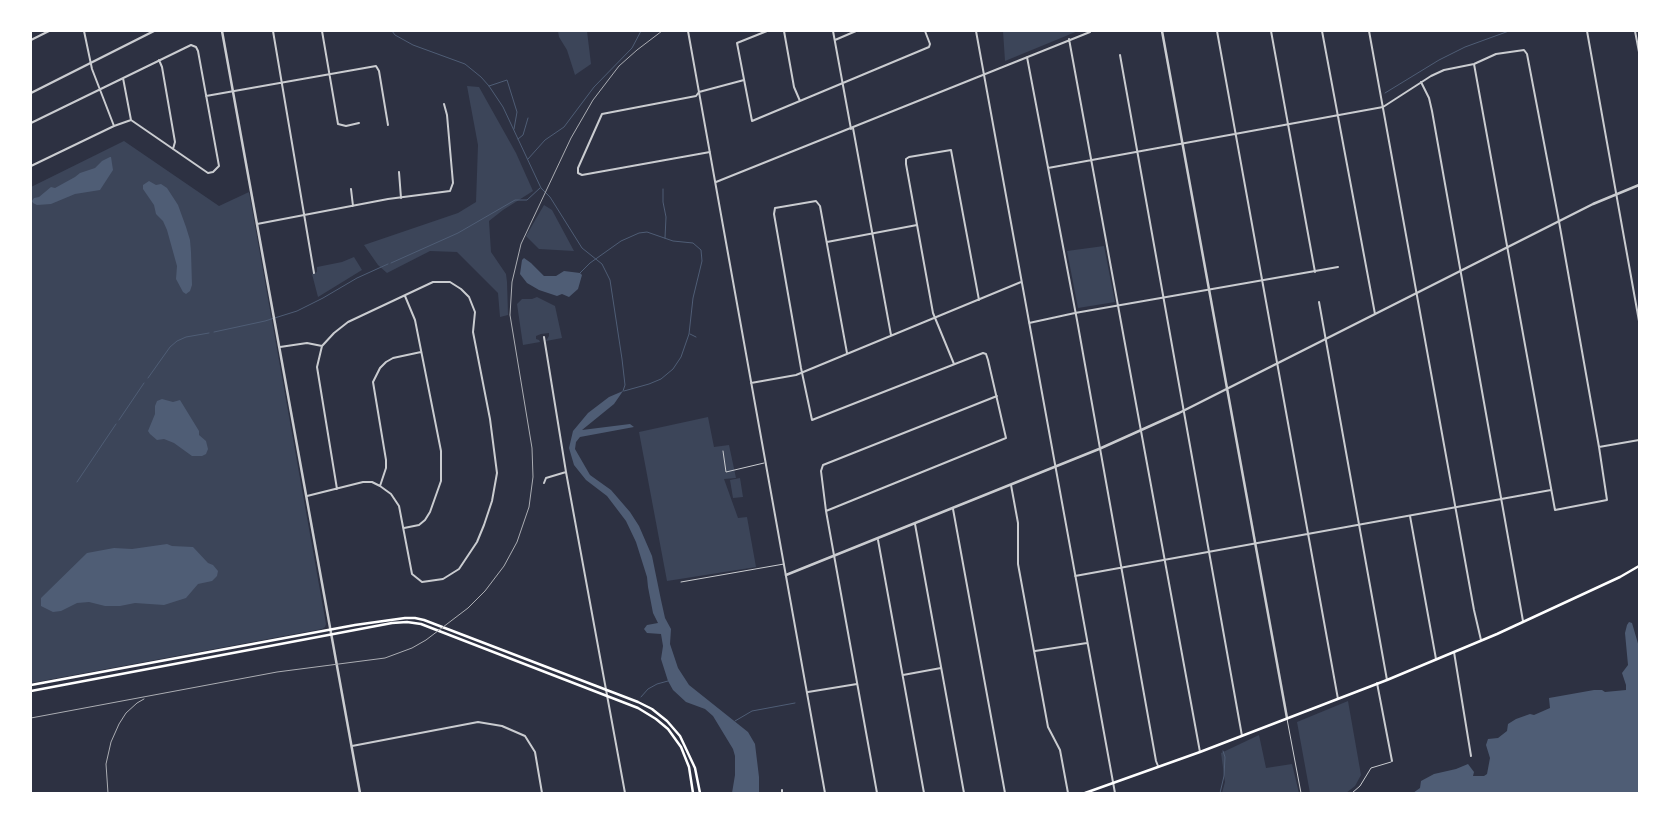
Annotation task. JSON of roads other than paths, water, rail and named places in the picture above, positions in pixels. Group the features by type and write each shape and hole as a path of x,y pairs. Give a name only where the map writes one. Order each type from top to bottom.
{"main road":[{"path":"1086,793 1200,752 1387,680 1523,622 1620,577 1639,566"},
{"path":"31,686 331,630 415,618 638,702 652,709 667,721 680,736 695,768 700,793"},
{"path":"31,691 392,623 407,622 421,624 638,708 656,718 668,729 681,747 689,767 694,793"}],"street":[{"path":"31,40 49,31"},
{"path":"84,31 90,63 114,126"},
{"path":"31,93 154,31"},
{"path":"222,31 360,793"},
{"path":"273,31 314,273"},
{"path":"322,31 338,124 346,126 359,123"},
{"path":"688,31 825,793"},
{"path":"767,31 737,44 752,121 929,47 925,31"},
{"path":"784,31 794,87 800,101"},
{"path":"833,31 891,336"},
{"path":"835,40 856,31"},
{"path":"976,31 1114,793"},
{"path":"1162,31 1287,718"},
{"path":"1217,31 1338,699"},
{"path":"1271,31 1315,272"},
{"path":"1322,31 1375,314"},
{"path":"1370,31 1455,506 1481,640"},
{"path":"1587,31 1639,321"},
{"path":"1635,31 1639,52"},
{"path":"716,182 1090,32"},
{"path":"1069,40 1200,752"},
{"path":"31,123 159,60 191,45 196,47 198,51 219,166 217,170 208,173 131,120 123,78"},
{"path":"1048,168 1383,107 1421,82 1444,70 1474,64 1496,54 1522,50 1528,54 1607,500 1555,510 1474,64"},
{"path":"1120,55 1242,736"},
{"path":"1027,57 1158,766"},
{"path":"159,60 162,67 175,142 173,149"},
{"path":"206,96 376,66 379,71 388,125"},
{"path":"710,152 594,174 582,175 578,173 578,168 602,114 696,96 700,92 744,80"},
{"path":"1421,82 1429,98 1432,111 1523,622"},
{"path":"257,224 388,199 450,191 453,183 447,115 444,104"},
{"path":"31,166 114,126 131,120"},
{"path":"954,364 934,313 906,159 912,156 951,150 979,300"},
{"path":"399,172 401,198"},
{"path":"786,575 878,540 1099,449 1183,411 1558,221 1615,194 1639,185"},
{"path":"351,189 353,206"},
{"path":"826,511 1006,438 998,396 986,354 983,353 812,420 774,208 816,201 820,206 847,353"},
{"path":"827,242 917,225"},
{"path":"1029,323 1075,313 1338,267"},
{"path":"307,496 363,482 372,482 392,494 399,506 412,574 422,582 443,579 459,569 477,542 492,501 497,473 490,420 473,332 475,312 469,297 450,282 433,282 348,322 322,346 317,366 337,488"},
{"path":"751,383 796,375 1022,282"},
{"path":"404,528 419,525 425,520 436,498 441,481 441,451 416,320 405,296"},
{"path":"1319,302 1387,680"},
{"path":"544,337 566,472 625,793"},
{"path":"280,347 307,343 322,346"},
{"path":"380,486 386,468 386,460 373,382 380,368 386,362 393,358 422,352"},
{"path":"878,793 826,511 821,471 823,465 998,396"},
{"path":"1599,447 1639,440"},
{"path":"544,483 546,478 566,472"},
{"path":"1011,485 1018,523 1018,564 1048,727 1060,750 1068,793"},
{"path":"1075,576 1551,490"},
{"path":"953,509 1005,793"},
{"path":"1410,515 1436,658"},
{"path":"915,524 964,793"},
{"path":"878,540 924,793"},
{"path":"1034,651 1087,643"},
{"path":"1454,652 1471,756"},
{"path":"903,675 941,668"},
{"path":"1377,683 1392,762"},
{"path":"807,693 857,684"},
{"path":"352,746 478,722 502,726 524,736 535,752 542,793"}],"lane":[{"path":"723,451 726,472 765,463"},
{"path":"681,582 784,564"},
{"path":"1287,718 1301,793"},
{"path":"1352,793 1360,786 1371,768 1392,762"}],"waterway":[{"path":"392,31 395,35 413,45 465,64 489,86 503,107 541,188 550,197 582,248 602,264 610,280 622,359 625,385 623,391"},
{"path":"528,159 545,140 564,127 594,87 632,48 641,31"},
{"path":"1385,93 1439,60 1465,47 1509,31"},
{"path":"489,86 507,80 517,112 514,129"},
{"path":"518,139 523,135 528,118"},
{"path":"391,263 458,233 515,200 527,200 540,188"},
{"path":"663,189 666,217 665,238"},
{"path":"580,273 590,263 621,241 639,233 647,232 673,241 693,243 701,250 702,261 693,298 689,334 681,357 673,369 661,379 624,391"},
{"path":"214,332 265,321 297,311 357,278 388,264"},
{"path":"148,378 170,347 177,341 186,337 209,333"},
{"path":"690,334 696,337"},
{"path":"119,420 144,383"},
{"path":"77,482 116,424"},
{"path":"641,697 648,689 668,681"},
{"path":"735,721 752,711 795,703"},
{"path":"1220,793 1224,776 1225,757 1223,751"}],"railway":[{"path":"31,718 277,672 385,658 412,648 426,640 468,608 485,591 504,566 517,542 529,507 533,477 532,448 510,315 512,282 521,244 571,138 593,100 619,66 662,31"},
{"path":"108,793 106,764 111,742 126,713 144,699"}]}
